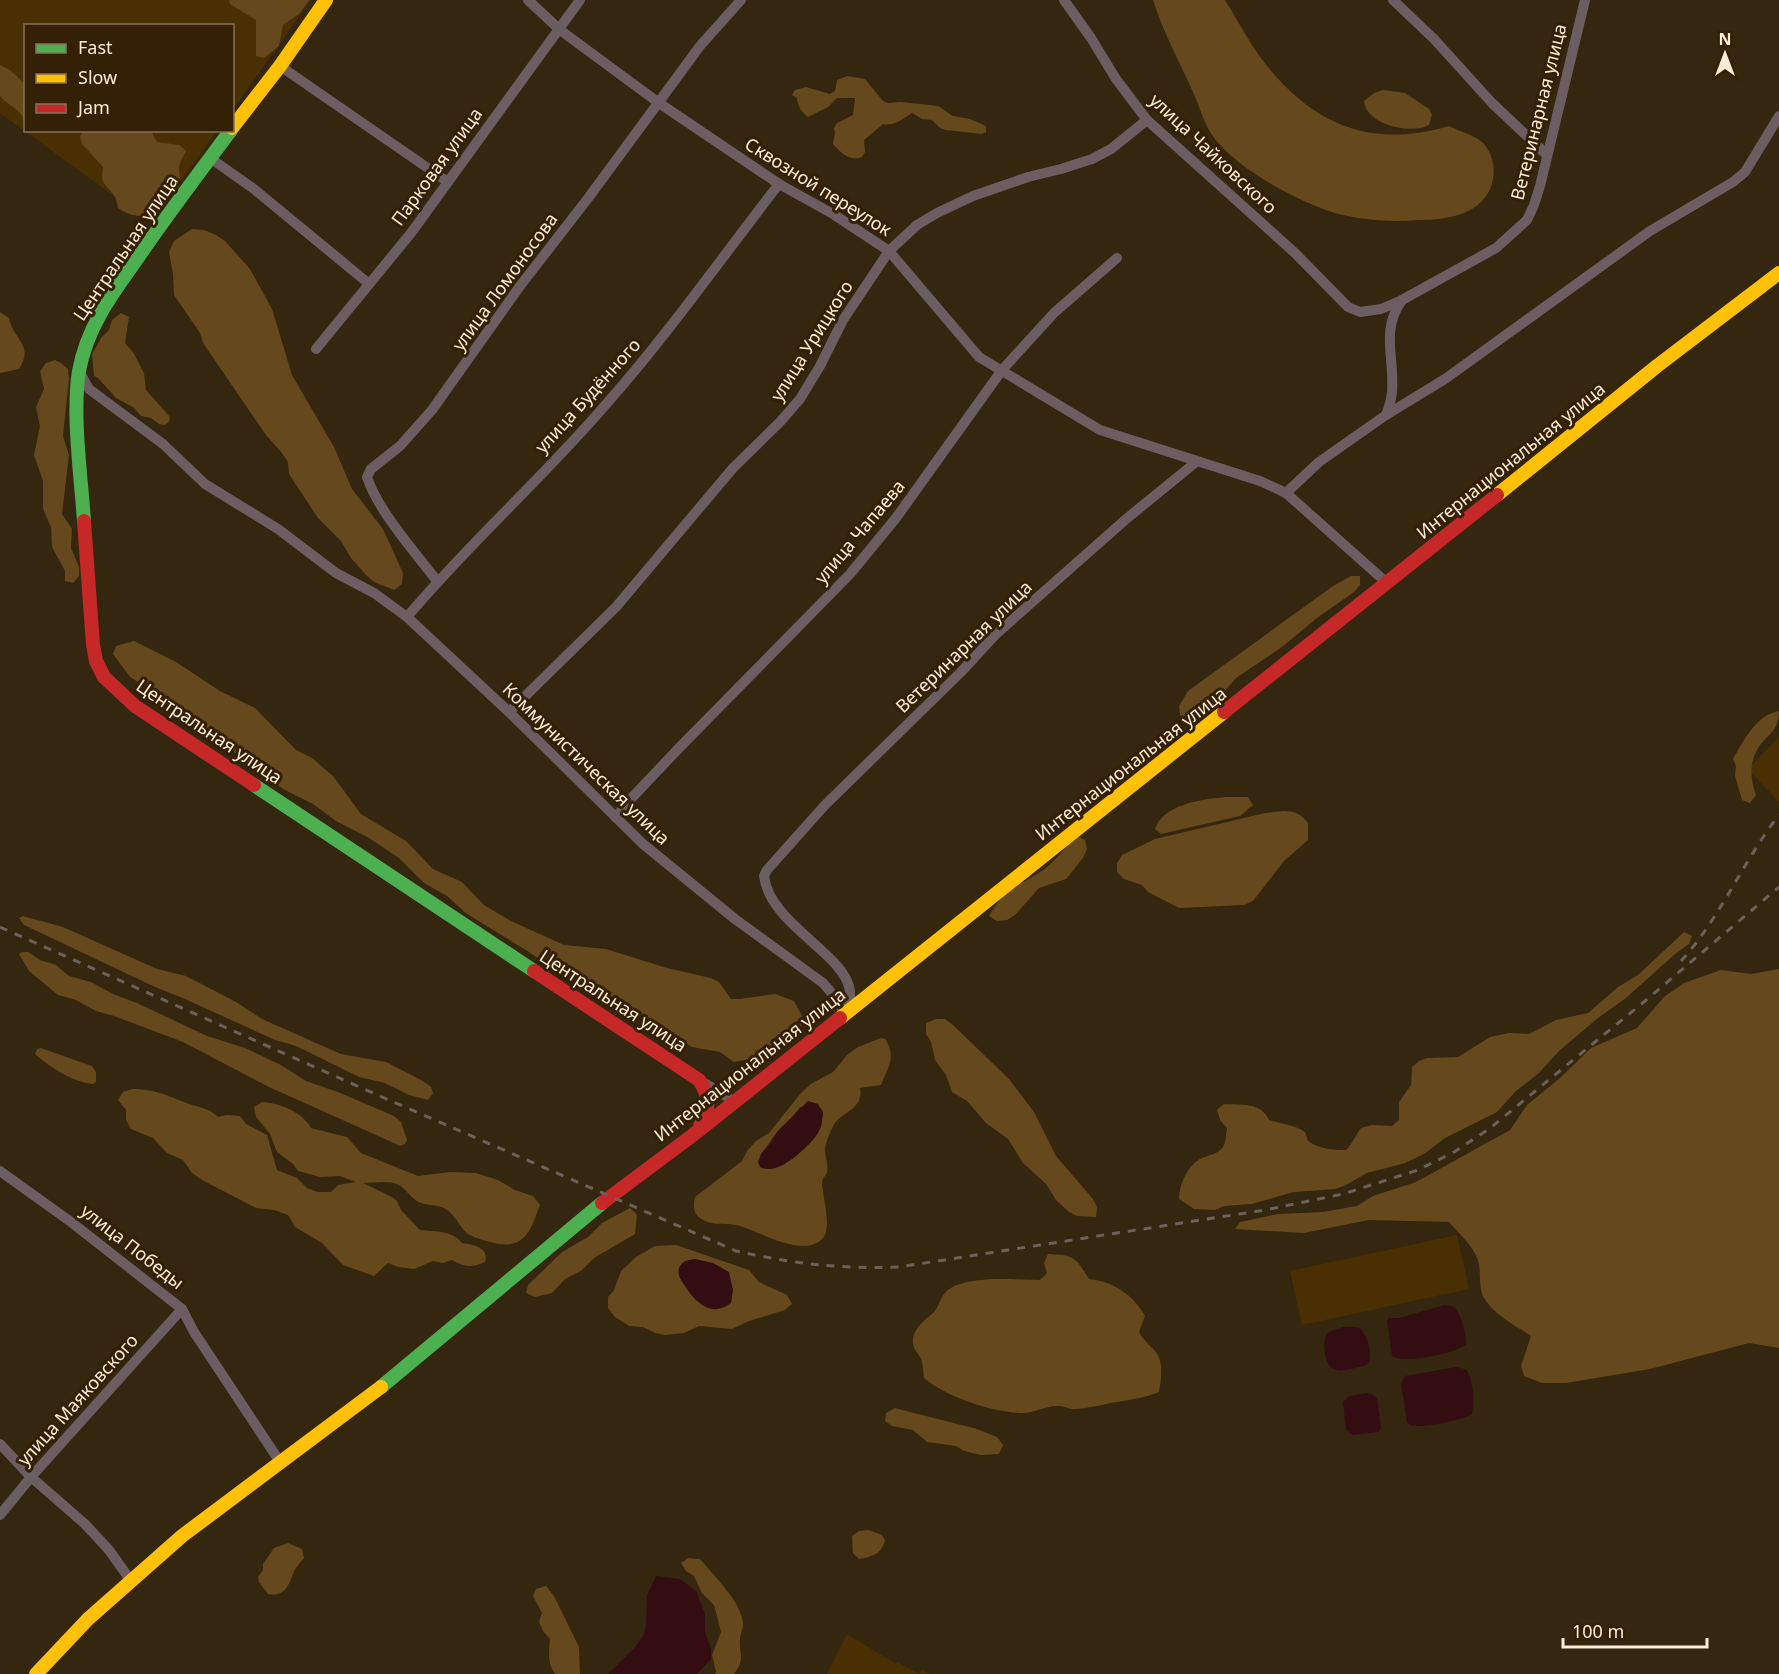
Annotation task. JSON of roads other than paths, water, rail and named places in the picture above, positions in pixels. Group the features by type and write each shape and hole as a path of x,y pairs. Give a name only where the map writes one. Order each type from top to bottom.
{"street":[{"name":"Центральная улица","path":"234,126 326,0"},
{"name":"Сквозной переулок","path":"528,0 560,30 659,103 779,184 842,220 889,251 979,357 1100,430 1260,481 1286,493 1387,583"},
{"name":"Парковая улица","path":"316,349 411,233 580,0"},
{"name":"улица Ломоносова","path":"436,581 370,487 367,477 370,469 400,446 432,410 520,286 589,197 700,46 741,0"},
{"name":"улица Чайковского","path":"1064,0 1116,79 1147,120 1295,253 1336,297 1348,307 1360,312"},
{"path":"1393,0 1434,39 1492,104 1547,155"},
{"name":"Ветеринарная улица","path":"1360,312 1381,309 1402,300 1496,248 1527,220 1534,205 1585,0"},
{"path":"280,66 448,182"},
{"path":"1286,493 1320,462 1444,379 1650,231 1733,182 1745,172 1779,116"},
{"name":"улица Урицкого","path":"509,712 616,607 733,468 800,399 843,320 889,251 917,225 973,196 1028,177 1092,159 1111,149 1147,120"},
{"name":"Центральная улица","path":"230,132 102,309 89,334 79,372 77,420 92,633 96,661 104,677 135,706 734,1101"},
{"path":"210,158 254,189 368,283"},
{"name":"улица Будённого","path":"407,618 436,581 607,404 663,338 779,184"},
{"name":"улица Чапаева","path":"616,818 679,748 850,574 896,518 1002,370 1054,313 1117,258"},
{"name":"Интернациональная улица","path":"280,1461 333,1424 416,1359 610,1196 693,1135 1657,366 1779,273"},
{"path":"1386,416 1392,392 1389,347 1391,321 1402,300"},
{"name":"Коммунистическая улица","path":"79,372 89,389 163,444 205,484 278,529 336,573 374,593 407,618 509,712 643,844 735,919 823,983 836,998 845,1014"},
{"name":"Ветеринарная улица","path":"845,1014 849,1001 848,983 837,966 801,934 771,900 764,876 767,870 825,805 955,678 995,635 1125,520 1196,462"},
{"path":"693,1135 703,1121 708,1104 706,1092 699,1080"},
{"name":"улица Победы","path":"0,1171 89,1236 182,1309 194,1332 280,1461"},
{"name":"улица Маяковского","path":"0,1515 31,1477 182,1309"},
{"path":"0,1444 31,1477 86,1524 109,1550 130,1581"},
{"path":"36,1674 88,1619 130,1581 182,1536 280,1461"}],"railway":[{"path":"1681,961 1708,926 1779,815"},
{"path":"0,927 736,1251 817,1265 899,1267 1265,1210 1343,1194 1418,1170 1454,1152 1489,1129 1779,887"}]}
